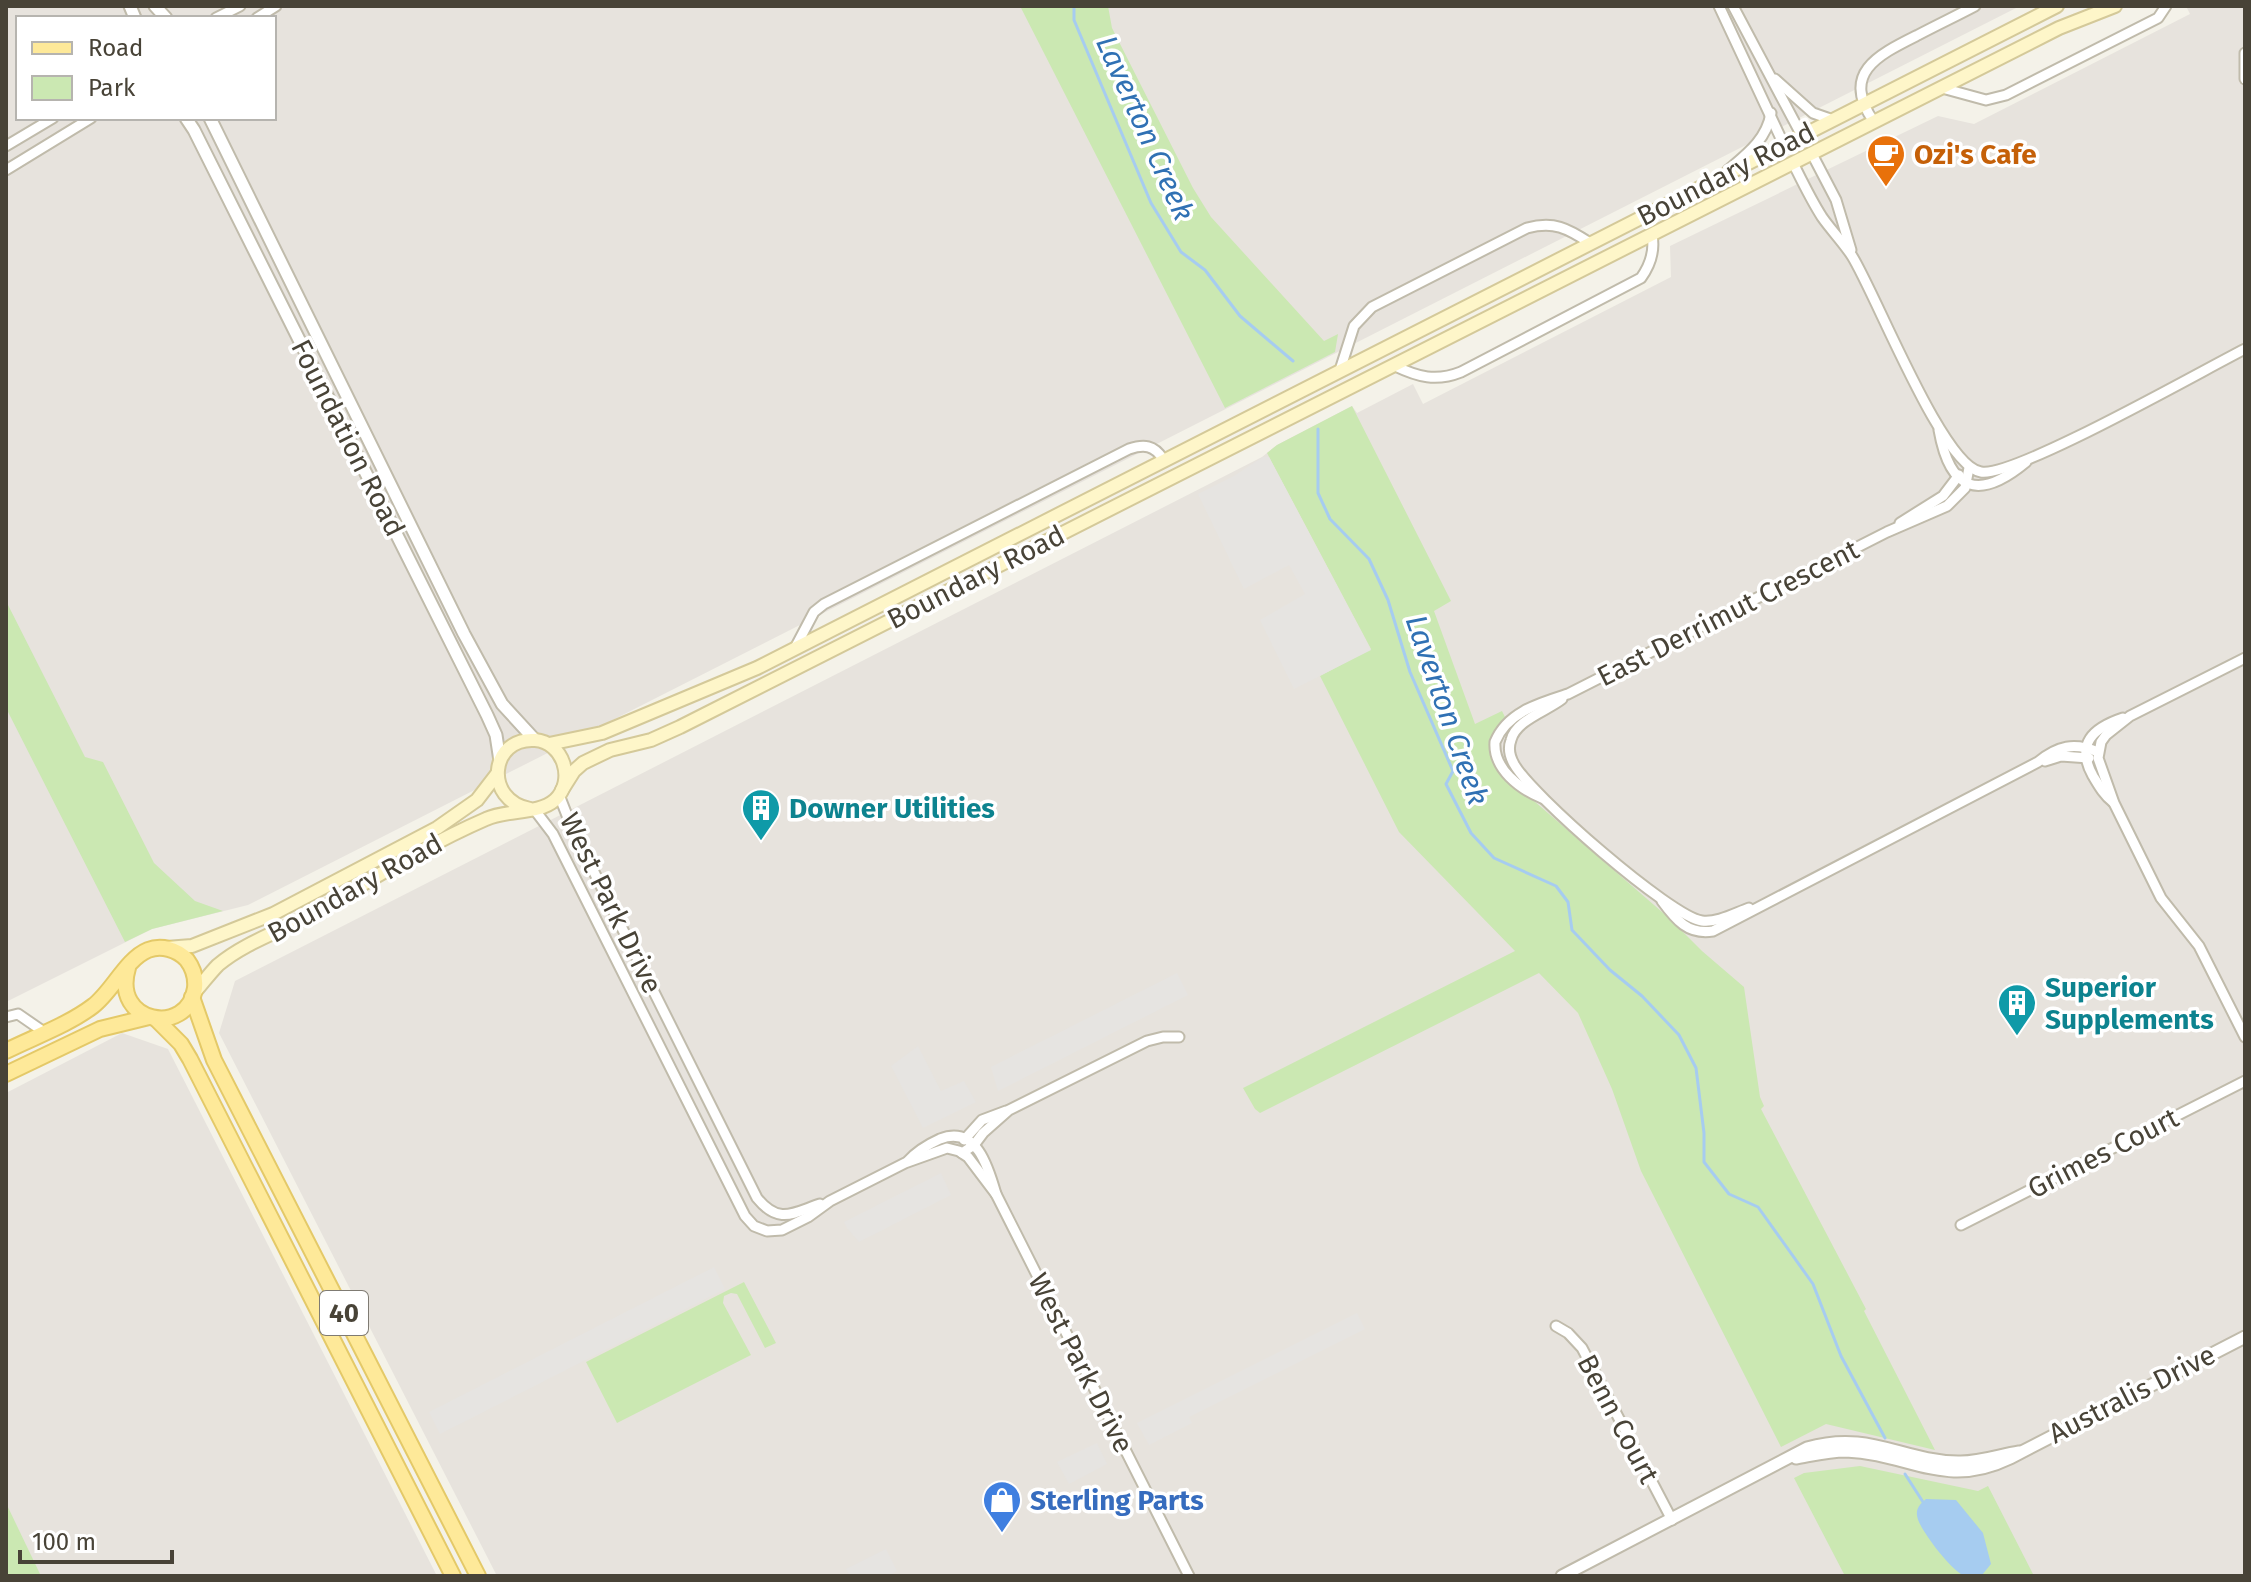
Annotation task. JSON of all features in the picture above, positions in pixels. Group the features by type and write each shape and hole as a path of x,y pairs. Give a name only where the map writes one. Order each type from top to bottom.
{"main road":[{"name":"Boundary Road","path":"549,744 602,733 757,668 2057,6"},
{"name":"Boundary Road","path":"561,792 574,771 598,755 651,740 680,727 2059,28 2115,6"},
{"path":"1802,136 1812,154"},
{"path":"1784,145 1793,163"},
{"path":"1621,227 1652,235"},
{"path":"1163,459 1173,478"},
{"path":"535,740 549,744 563,760 566,769 561,792 548,804 532,809 511,802 503,794 498,768 514,745 535,740"},
{"name":"Boundary Road","path":"166,948 192,946 273,914 424,835 477,800 498,768"},
{"name":"Boundary Road","path":"193,995 218,966 236,953 454,834 489,817 532,809"},
{"path":"6,1051 89,1009 110,991 144,952 166,948"},
{"name":"40","path":"166,948 177,952 193,970 193,995 214,1060 478,1576"},
{"name":"40","path":"128,968 124,980 130,1003 138,1012 153,1018 181,1044 190,1059 453,1576"},
{"path":"6,1074 100,1029 178,1014 193,995"}],"street":[{"path":"220,16 240,6"},
{"path":"1719,6 1784,145"},
{"path":"1733,6 1802,136"},
{"path":"1874,122 1862,105 1860,94 1862,80 1875,58 1975,6"},
{"path":"1942,88 1986,100 2006,95 2158,18 2166,6"},
{"path":"2245,53 2245,79"},
{"path":"1767,71 1813,113 1833,120"},
{"path":"1719,177 1760,140 1769,127 1771,112"},
{"path":"6,146 50,120"},
{"path":"6,170 88,120"},
{"name":"Foundation Road","path":"187,120 487,715 496,735 498,768"},
{"name":"Foundation Road","path":"211,120 464,634 502,704 535,740"},
{"path":"1812,154 1836,200 1852,256"},
{"path":"1793,163 1816,207 1852,256 1939,428 1969,468 1988,473 2029,460"},
{"path":"1340,370 1354,326 1372,307 1527,228 1554,224 1566,227 1590,243"},
{"name":"Boundary Road","path":"1395,366 1434,379 1444,379 1461,372 1641,278 1653,251 1652,235"},
{"path":"1939,428 1943,448 1957,477 1975,487 1994,484 2029,460 2245,349"},
{"path":"795,648 814,612 838,597 1129,449 1147,446 1163,459"},
{"path":"1967,484 1969,468"},
{"name":"East Derrimut Crescent","path":"1887,532 1943,496 1957,477 1969,468"},
{"name":"East Derrimut Crescent","path":"1542,798 1527,791 1506,773 1497,759 1495,742 1503,727 1519,714 1568,694 1887,532 1947,506 1960,496 1967,484"},
{"path":"450,642 464,634"},
{"path":"2114,803 2104,794 2086,759 2091,735 2097,729 2130,716 2245,658"},
{"name":"East Derrimut Crescent","path":"1568,694 1549,709 1524,722 1510,742 1513,763 1542,798 1662,901 1673,917 1689,929 1705,932 1729,924 1759,905 2062,747 2087,747"},
{"path":"2130,716 2106,735 2098,752 2099,764 2114,803 2161,898 2199,946 2245,1037"},
{"path":"2087,747 2098,752"},
{"path":"2086,759 2098,752"},
{"name":"East Derrimut Crescent","path":"2038,762 2061,756 2086,759"},
{"name":"West Park Drive","path":"561,792 572,828 757,1198 776,1214"},
{"name":"West Park Drive","path":"532,809 553,834 745,1216 754,1226 767,1231"},
{"name":"West Park Drive","path":"643,1013 664,1010"},
{"name":"West Park Drive","path":"649,1026 664,1010"},
{"path":"6,1017 21,1016 44,1032"},
{"path":"962,1153 965,1137 982,1120 995,1113 1009,1110 1147,1041 1179,1037"},
{"name":"Grimes Court","path":"1961,1225 2245,1081"},
{"path":"962,1153 1009,1110"},
{"path":"905,1163 936,1141 954,1135 965,1137"},
{"name":"West Park Drive","path":"965,1137 984,1161 996,1194 1189,1576"},
{"path":"767,1231 792,1226 830,1201 905,1163 947,1148 962,1153"},
{"name":"West Park Drive","path":"962,1153 996,1194"},
{"path":"767,1231 776,1214 795,1213 830,1201"},
{"name":"Benn Court","path":"1556,1326 1568,1333 1582,1348 1672,1520"},
{"name":"Australis Drive","path":"1562,1576 1807,1448 1830,1442 1868,1443 1958,1462 2019,1452 2245,1337"}],"shaded area":[{"path":"6,6 2020,6 248,905 152,929 6,1002"},
{"path":"2186,6 2245,6 2245,1576 497,1576 219,1033 235,981 1262,457 1277,445 1352,406 1357,413 1413,384 1423,404 1671,277 1670,246 1938,116 1974,124 2190,14"},
{"path":"1263,457 1269,457 1371,650 1294,689 1260,620 1305,594 1289,565 1244,589 1198,494"},
{"path":"1177,973 1188,995 998,1091 991,1067"},
{"path":"122,1033 168,1049 437,1576 6,1576 6,1093"},
{"path":"918,1046 941,1091 964,1081 976,1102 923,1128 891,1066"},
{"path":"941,1173 951,1195 859,1242 847,1228 844,1222"},
{"path":"714,1267 725,1289 440,1434 429,1412"},
{"path":"1357,1313 1365,1329 1189,1417 1192,1423 1149,1445 1137,1423"},
{"path":"1097,1443 1107,1464 1069,1484 1057,1462"},
{"path":"886,1549 897,1571 888,1576 850,1576 846,1569"}],"green space":[{"path":"1020,6 1108,6 1112,28 1193,188 1211,217 1324,341 1338,334 1335,352 1225,408"},
{"path":"1352,406 1451,601 1434,611 1475,724 1502,711 1505,717 1492,741 1491,754 1496,768 1744,987 1760,1097 1764,1106 1761,1109 1866,1309 1864,1311 1935,1450 1826,1424 1781,1447 1641,1171 1612,1089 1578,1013 1539,973 1260,1113 1243,1088 1515,951 1399,832 1320,676 1371,649 1267,453"},
{"path":"6,601 85,757 103,762 154,863 195,901 223,911 152,929 125,942 6,708"},
{"path":"744,1282 776,1343 765,1348 737,1294 724,1296 723,1303 751,1355 617,1423 586,1362"},
{"path":"1860,1466 1978,1491 1988,1486 2034,1576 1845,1576 1794,1478 1804,1473"},
{"path":"6,1503 41,1576 6,1576"}],"water":[{"path":"1926,1499 1956,1500 1983,1533 1991,1564 1982,1575 1968,1576 1958,1572 1929,1538 1917,1515 1918,1508"}],"waterway":[{"name":"Laverton Creek","path":"1074,6 1074,20 1151,203 1181,252 1205,270 1240,316 1293,361"},
{"name":"Laverton Creek","path":"1318,429 1318,493 1330,519 1369,559 1388,600 1410,672 1453,771 1446,784 1471,833 1494,858 1556,886 1568,902 1572,930 1679,1035 1696,1068 1704,1133 1704,1162 1729,1194 1758,1207 1813,1284 1841,1356 1885,1438"},
{"name":"Laverton Creek","path":"1905,1474 1923,1502"}],"place":[{"name":"Ozi's Cafe","path":"1886,188"},
{"name":"Downer Utilities","path":"761,842"},
{"name":"Superior Supplements","path":"2017,1037"},
{"name":"Sterling Parts","path":"1002,1534"}]}
